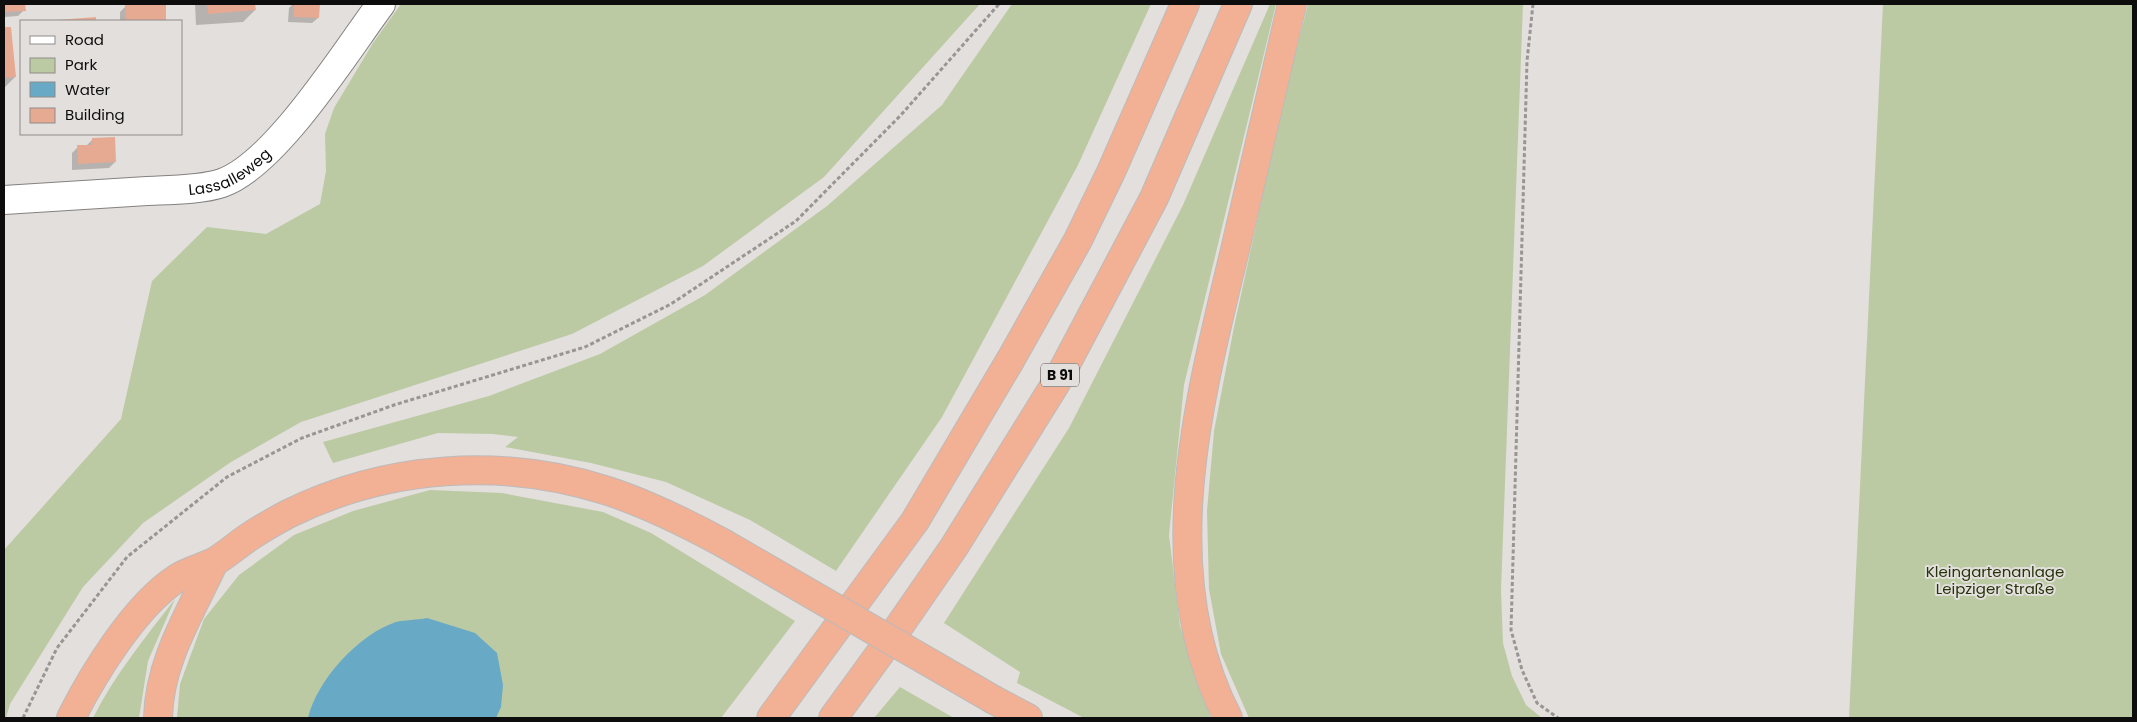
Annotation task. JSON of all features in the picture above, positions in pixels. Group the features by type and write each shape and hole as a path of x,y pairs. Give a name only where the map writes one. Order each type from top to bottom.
{"highway":[{"path":"771,718 915,521 1011,359 1078,240 1103,189 1185,4"},
{"name":"B 91","path":"833,718 954,547 1056,383 1154,198 1238,4"},
{"path":"1228,718 1215,690 1204,656 1192,596 1188,557 1190,476 1204,382 1292,4"},
{"path":"71,718 86,688 107,655 155,597 176,578 214,562 250,536 288,514 328,497 369,483 412,474 451,470 490,470 570,480 608,490 685,522 1028,718"},
{"path":"158,718 163,680 172,650 214,562"}],"street":[{"name":"Lassalleweg","path":"4,200 186,189 222,183 250,168 275,144 313,97 381,4"}],"path":[{"path":"23,718 57,648 127,557 227,477 302,438 394,405 585,347 671,304 796,221 901,115 998,4"},
{"path":"1533,4 1527,61 1511,630 1522,670 1537,703 1558,718"}],"green space":[{"path":"401,4 980,4 824,177 703,266 572,334 301,422 231,462 143,523 83,587 10,704 6,718 4,718 4,550 121,419 152,281 207,227 266,234 320,204 326,171 325,134 334,108 373,43"},
{"path":"1012,4 1151,4 1078,165 942,417 836,571 750,520 666,482 591,463 505,447 518,437 493,434 438,433 333,463 323,442 489,396 600,354 705,295 827,206 942,105"},
{"path":"1270,4 1276,4 1184,385 1169,535 1180,626 1211,718 1084,718 1017,683 1020,672 944,623 1069,428 1183,205"},
{"path":"1308,4 1523,4 1501,590 1503,643 1512,676 1526,705 1542,718 1249,718 1221,654 1209,589 1207,511 1214,431 1234,327 1282,106"},
{"name":"Kleingartenanlage Leipziger Straße","path":"1883,4 2133,4 2133,718 1849,718"},
{"path":"430,490 502,493 603,512 651,533 795,621 721,718 177,718 180,684 204,619 239,575 294,535 353,511"},
{"path":"175,599 148,661 139,718 93,718 121,671"},
{"path":"900,687 954,718 874,718"}],"water":[{"path":"427,618 475,633 497,653 503,685 501,707 496,718 308,718 320,689 330,674 354,648 382,628 396,622"}],"building":[{"path":"4,4 25,4 26,11 4,12"},
{"path":"166,4 166,20 126,20 125,5"},
{"path":"207,4 255,4 256,10 208,14"},
{"path":"294,4 320,4 319,18 294,17"},
{"path":"96,17 96,20 58,20"},
{"path":"4,27 11,27 16,77 4,78"},
{"path":"115,137 116,162 78,164 77,145 92,145 92,138"}]}
